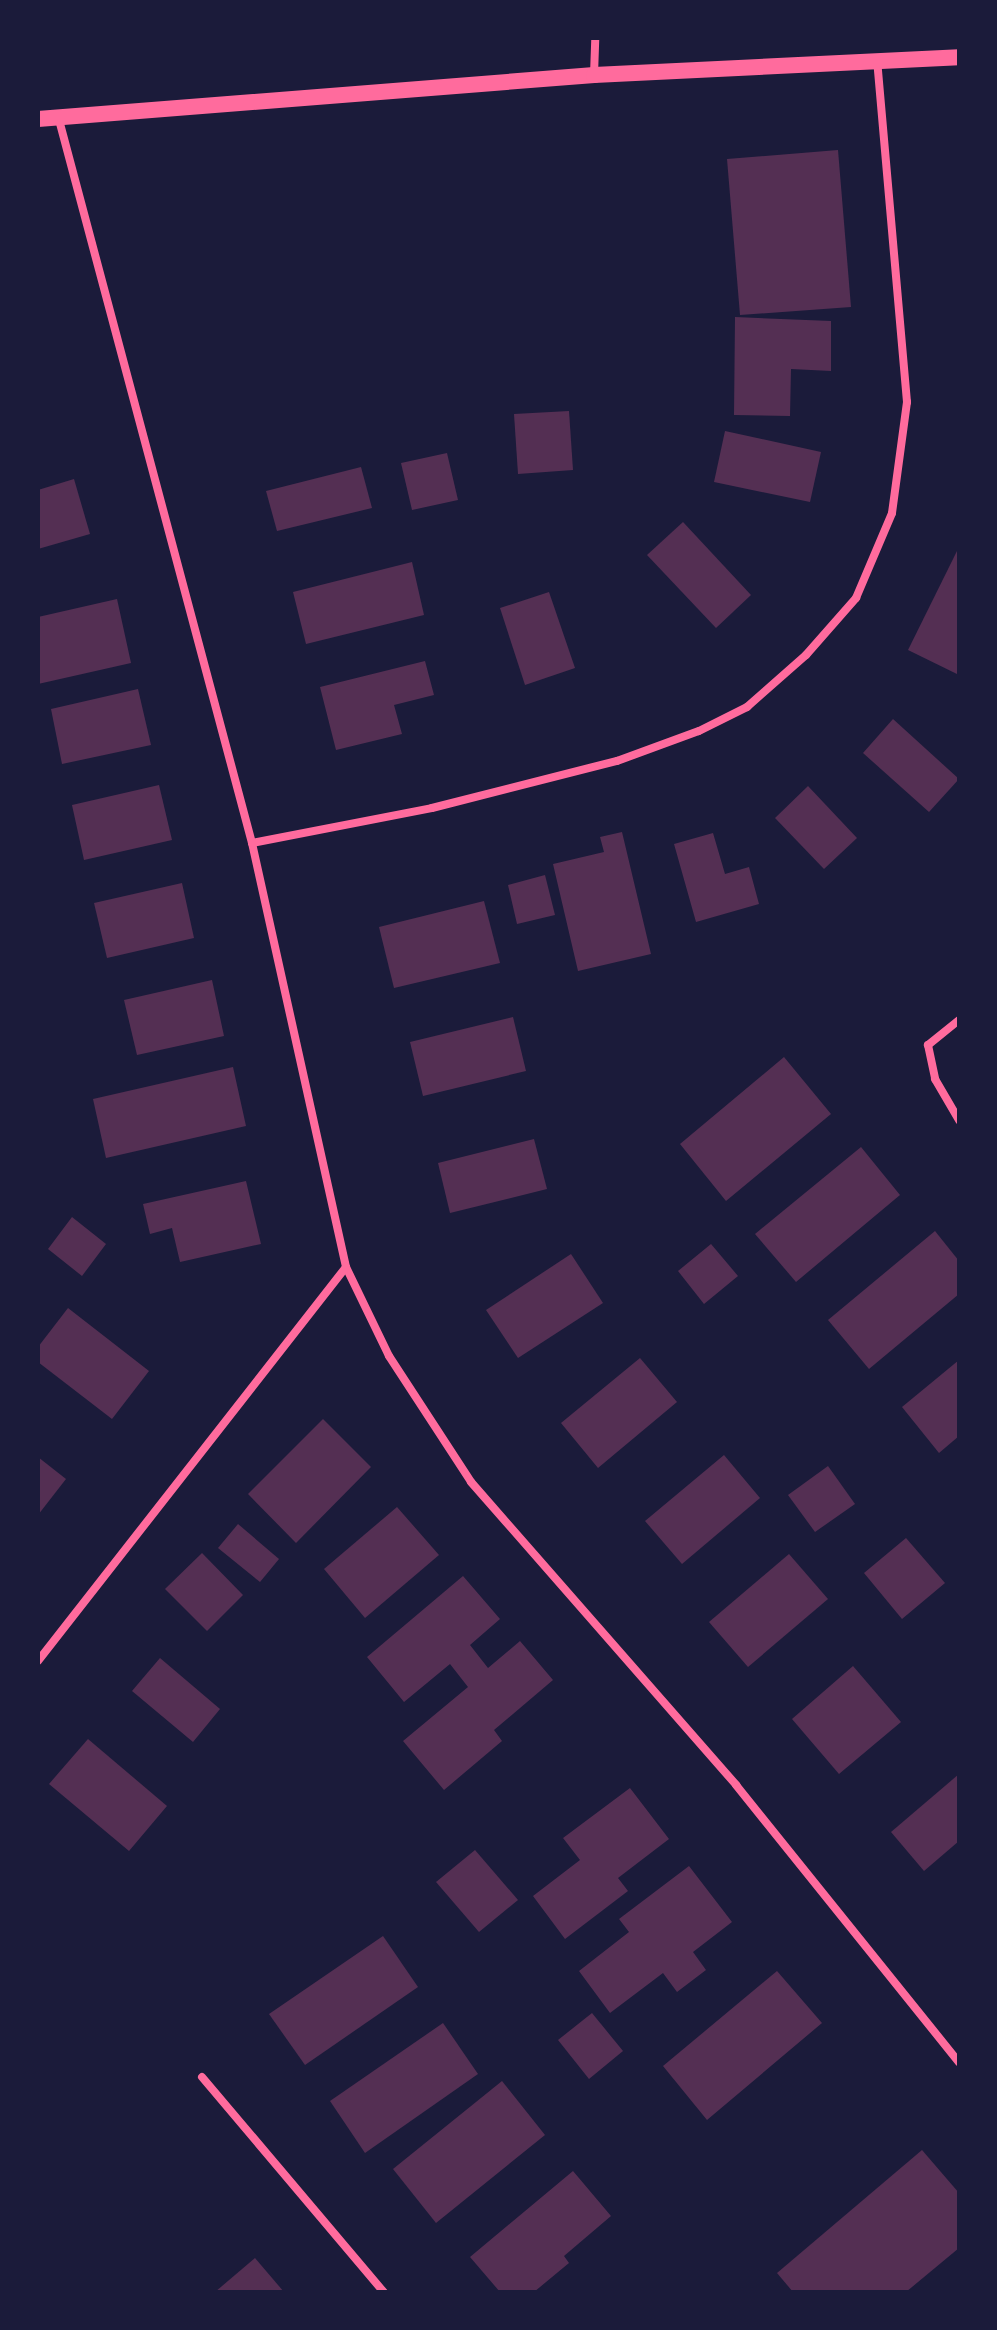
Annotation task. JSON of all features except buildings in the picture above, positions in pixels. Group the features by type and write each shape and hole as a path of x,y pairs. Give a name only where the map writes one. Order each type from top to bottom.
{"main road":[{"path":"38,119 594,75 959,57"}],"street":[{"path":"594,75 595,38"},
{"path":"252,843 447,805 617,761 699,731 747,707 806,655 856,598 892,513 907,402 877,62"},
{"path":"58,116 252,843 346,1267 389,1356 471,1482 736,1785 959,2062"},
{"path":"959,1020 928,1045 935,1079 959,1120"},
{"path":"38,1661 346,1267"},
{"path":"202,2077 384,2292"}]}
